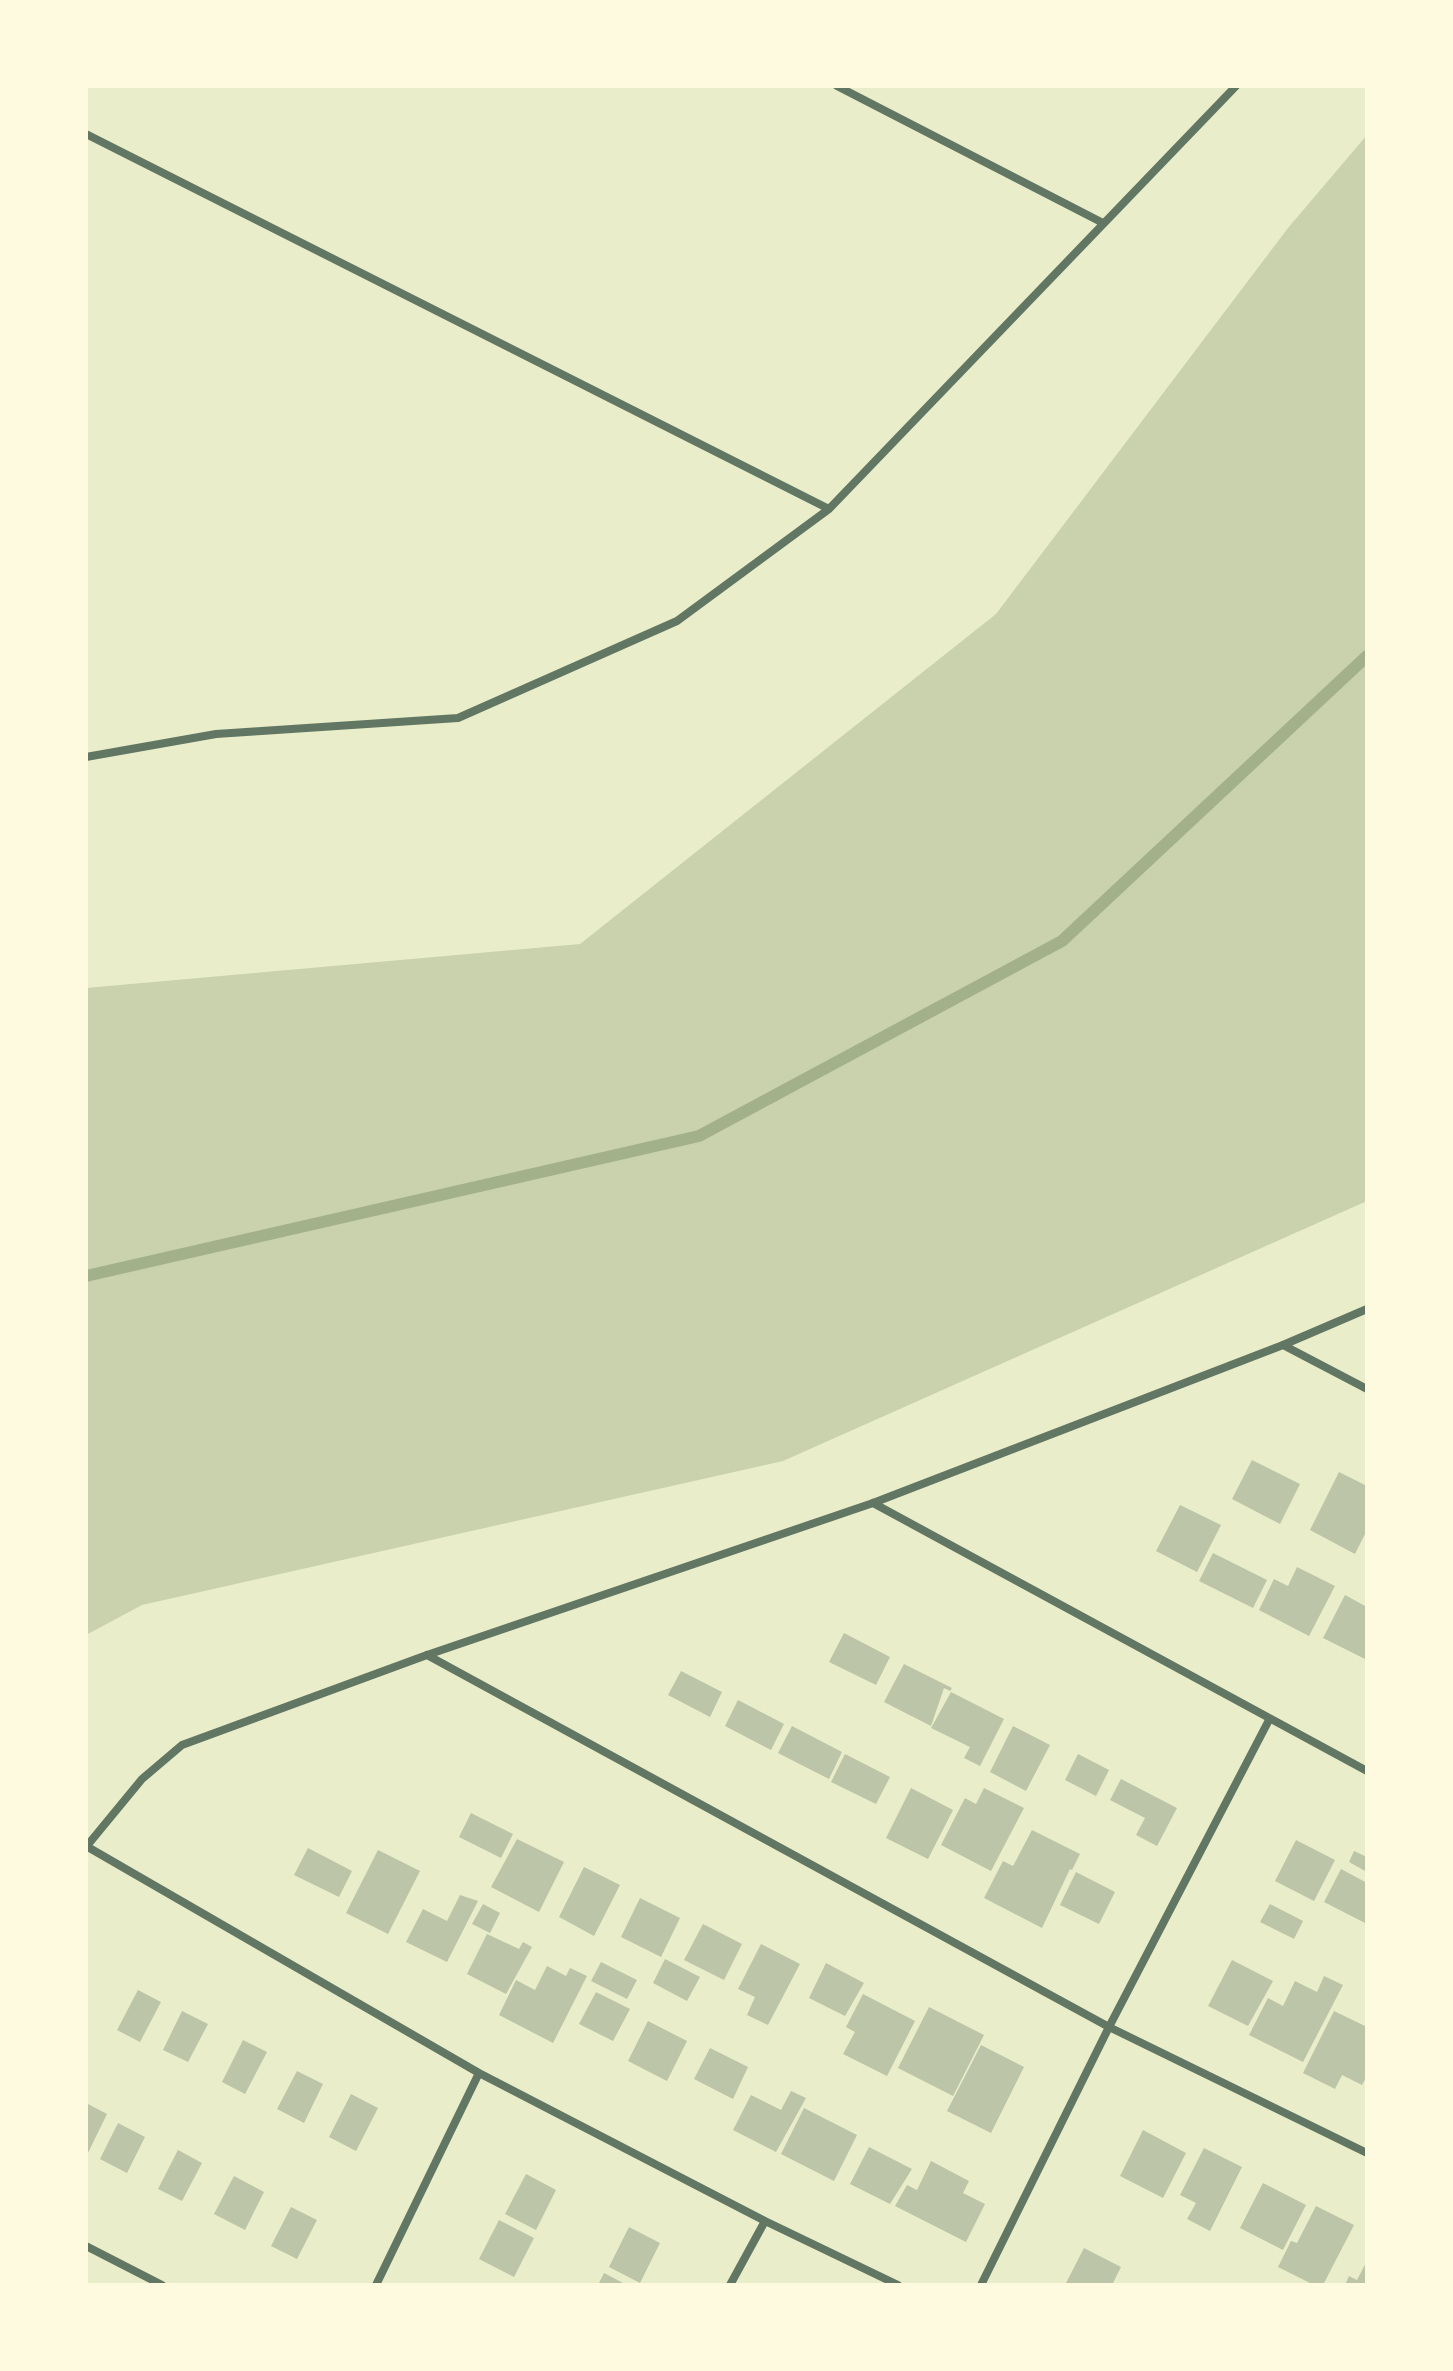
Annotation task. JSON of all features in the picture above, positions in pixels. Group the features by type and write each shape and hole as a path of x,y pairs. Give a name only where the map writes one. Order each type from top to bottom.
{"street":[{"path":"837,86 1103,223"},
{"path":"86,757 216,734 458,718 677,621 829,509 1236,86"},
{"path":"88,138 829,509"},
{"path":"898,2285 765,2221 479,2073 86,1846 142,1779 182,1745 427,1655 873,1503 1283,1345 1367,1309"},
{"path":"1283,1345 1367,1389"},
{"path":"873,1503 1367,1771"},
{"path":"427,1655 1109,2027 1367,2153"},
{"path":"981,2285 1109,2027 1269,1720"},
{"path":"376,2285 479,2073"},
{"path":"730,2285 765,2221"},
{"path":"86,2246 162,2285"}],"green space":[{"path":"1367,135 1367,1201 783,1461 142,1605 86,1635 86,988 580,944 996,614 1288,228"}],"building":[{"path":"1252,1460 1300,1484 1280,1524 1232,1499"},
{"path":"1339,1472 1367,1486 1367,1530 1355,1554 1310,1530"},
{"path":"1180,1505 1221,1525 1197,1572 1156,1551"},
{"path":"1213,1553 1267,1580 1253,1608 1199,1581"},
{"path":"1297,1567 1335,1586 1309,1636 1259,1610 1274,1579 1288,1586"},
{"path":"1345,1595 1367,1607 1367,1660 1323,1638"},
{"path":"844,1633 890,1657 876,1685 829,1662"},
{"path":"904,1664 952,1688 950,1691 944,1688 931,1726 884,1702"},
{"path":"681,1671 722,1692 710,1717 668,1695"},
{"path":"951,1692 1004,1719 980,1766 964,1758 970,1747 931,1728"},
{"path":"738,1700 784,1724 771,1750 725,1726"},
{"path":"792,1726 842,1752 829,1779 778,1753"},
{"path":"1013,1726 1050,1745 1026,1791 990,1772"},
{"path":"845,1754 890,1777 876,1804 831,1782"},
{"path":"1078,1754 1109,1770 1096,1796 1065,1780"},
{"path":"1121,1779 1177,1808 1157,1846 1136,1835 1145,1818 1110,1800"},
{"path":"911,1788 953,1810 928,1859 886,1838"},
{"path":"984,1788 1024,1808 991,1871 941,1845 965,1798 976,1804"},
{"path":"471,1813 513,1834 501,1858 459,1837"},
{"path":"1032,1830 1080,1854 1042,1928 984,1898 1003,1861 1013,1866"},
{"path":"517,1839 564,1862 539,1912 491,1887"},
{"path":"1296,1840 1335,1860 1314,1901 1275,1881"},
{"path":"308,1848 352,1871 339,1897 294,1875"},
{"path":"378,1850 420,1871 388,1934 346,1913"},
{"path":"1354,1851 1367,1857 1367,1872 1349,1862"},
{"path":"584,1867 620,1885 594,1936 559,1917"},
{"path":"1341,1869 1367,1883 1367,1924 1324,1902"},
{"path":"1076,1872 1115,1892 1099,1924 1060,1905"},
{"path":"460,1895 478,1901 447,1962 406,1942 423,1909 447,1921"},
{"path":"640,1898 680,1918 661,1957 621,1937"},
{"path":"483,1904 500,1913 490,1933 472,1924"},
{"path":"1270,1904 1303,1921 1294,1939 1260,1922"},
{"path":"703,1924 742,1944 724,1980 684,1960"},
{"path":"487,1934 519,1949 523,1942 532,1947 506,1994 467,1974"},
{"path":"761,1944 800,1964 768,2025 747,2015 755,1997 738,1989"},
{"path":"665,1959 700,1977 687,2001 653,1983"},
{"path":"1232,1960 1273,1981 1248,2026 1208,2006"},
{"path":"601,1962 637,1980 627,1999 591,1981"},
{"path":"826,1963 864,1983 845,2016 809,1998"},
{"path":"547,1966 566,1976 570,1968 587,1976 553,2043 499,2015 516,1980 535,1990"},
{"path":"1324,1976 1343,1985 1303,2062 1249,2035 1268,1998 1283,2006 1295,1981 1317,1992"},
{"path":"138,1990 161,2002 140,2042 117,2030"},
{"path":"596,1992 630,2009 613,2041 579,2024"},
{"path":"863,1994 915,2021 887,2076 843,2054 855,2032 846,2027"},
{"path":"929,2007 984,2035 953,2096 898,2068"},
{"path":"182,2011 208,2024 188,2062 163,2050"},
{"path":"1334,2011 1367,2027 1367,2076 1362,2085 1342,2075 1335,2089 1303,2073"},
{"path":"648,2021 687,2041 667,2081 628,2061"},
{"path":"243,2040 267,2052 245,2094 222,2082"},
{"path":"981,2045 1024,2067 991,2133 947,2111"},
{"path":"710,2048 748,2067 733,2099 694,2079"},
{"path":"297,2071 323,2084 304,2123 277,2109"},
{"path":"791,2091 806,2098 776,2152 733,2130 751,2095 781,2110"},
{"path":"351,2094 378,2108 356,2151 329,2137"},
{"path":"86,2103 107,2114 86,2157"},
{"path":"804,2108 857,2135 834,2181 781,2154"},
{"path":"118,2123 145,2137 127,2173 100,2159"},
{"path":"1143,2130 1186,2153 1163,2198 1120,2176"},
{"path":"869,2147 912,2169 890,2204 850,2184"},
{"path":"1204,2148 1242,2167 1210,2231 1187,2219 1196,2203 1180,2195"},
{"path":"178,2150 202,2163 182,2201 158,2189"},
{"path":"931,2161 969,2181 963,2193 985,2204 966,2242 895,2206 907,2185 917,2190"},
{"path":"526,2174 556,2190 536,2230 505,2214"},
{"path":"234,2176 264,2192 245,2230 214,2214"},
{"path":"1263,2183 1306,2205 1283,2250 1240,2228"},
{"path":"1316,2206 1354,2225 1323,2285 1314,2285 1278,2267 1291,2241 1297,2243"},
{"path":"291,2207 317,2220 297,2259 271,2246"},
{"path":"499,2220 534,2238 514,2277 479,2259"},
{"path":"629,2227 660,2243 640,2283 609,2267"},
{"path":"1084,2248 1121,2267 1112,2285 1065,2285"},
{"path":"1367,2261 1367,2285 1345,2285 1349,2276 1357,2280"},
{"path":"604,2273 627,2285 598,2285"}],"waterway":[{"path":"86,1276 699,1136 1062,941 1367,656"}]}
